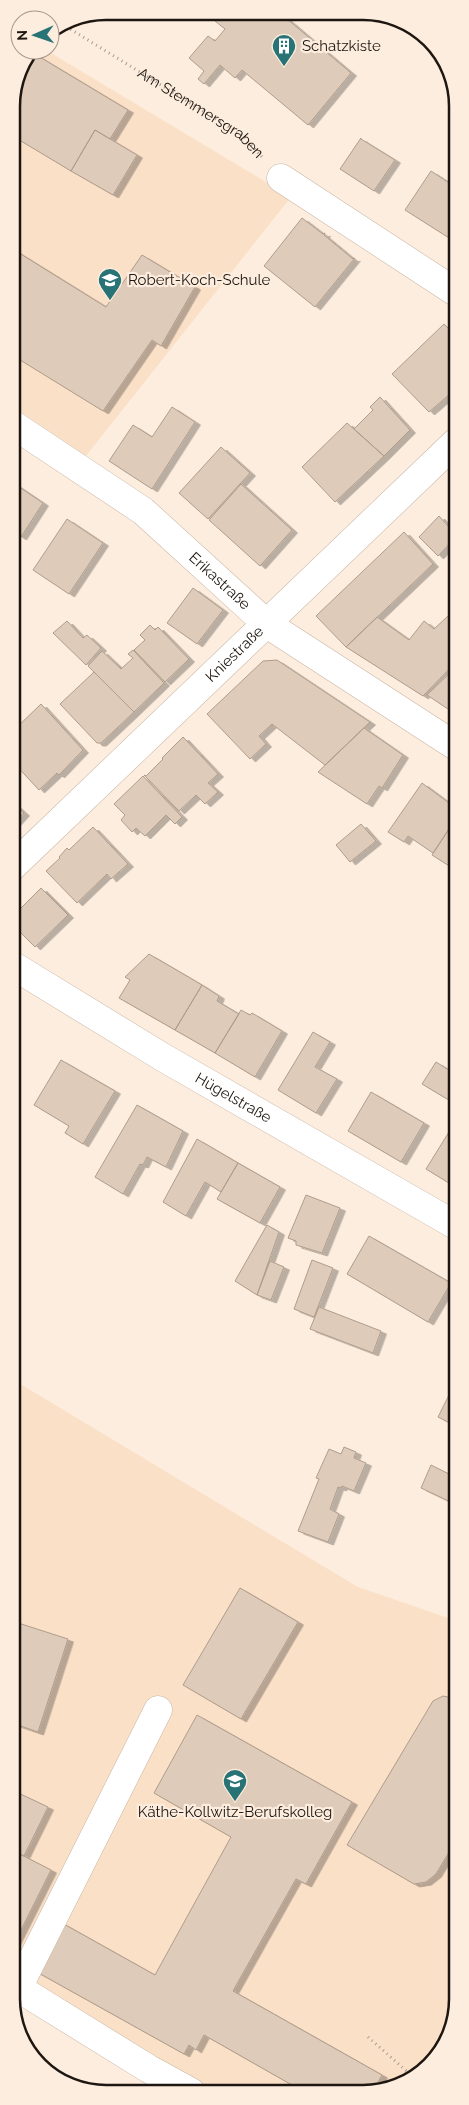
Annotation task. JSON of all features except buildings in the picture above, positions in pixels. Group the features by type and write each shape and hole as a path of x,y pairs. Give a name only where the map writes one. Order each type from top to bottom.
{"street":[{"path":"281,178 449,288"},
{"name":"Erikastraße","path":"20,429 143,510 266,624 449,742"},
{"name":"Kniestraße","path":"20,859 449,449"},
{"name":"Hügelstraße","path":"20,971 164,1058 449,1221"},
{"path":"20,1978 158,1710"},
{"path":"20,1991 178,2085"}],"path":[{"name":"Am Stemmersgraben","path":"70,29 242,135 281,178"},
{"path":"368,2037 408,2072"}],"shaded area":[{"name":"Robert-Koch-Schule","path":"60,58 291,197 86,456 20,411 20,100 27,73 33,60 60,60"},
{"name":"Käthe-Kollwitz-Berufskolleg","path":"20,1384 358,1587 449,1618 449,2005 446,2021 435,2047 411,2071 385,2082 374,2084 199,2085 20,1987"}],"place":[{"name":"Schatzkiste","path":"284,67"},
{"name":"Robert-Koch-Schule","path":"110,301"},
{"name":"Käthe-Kollwitz-Berufskolleg","path":"235,1802"}]}
